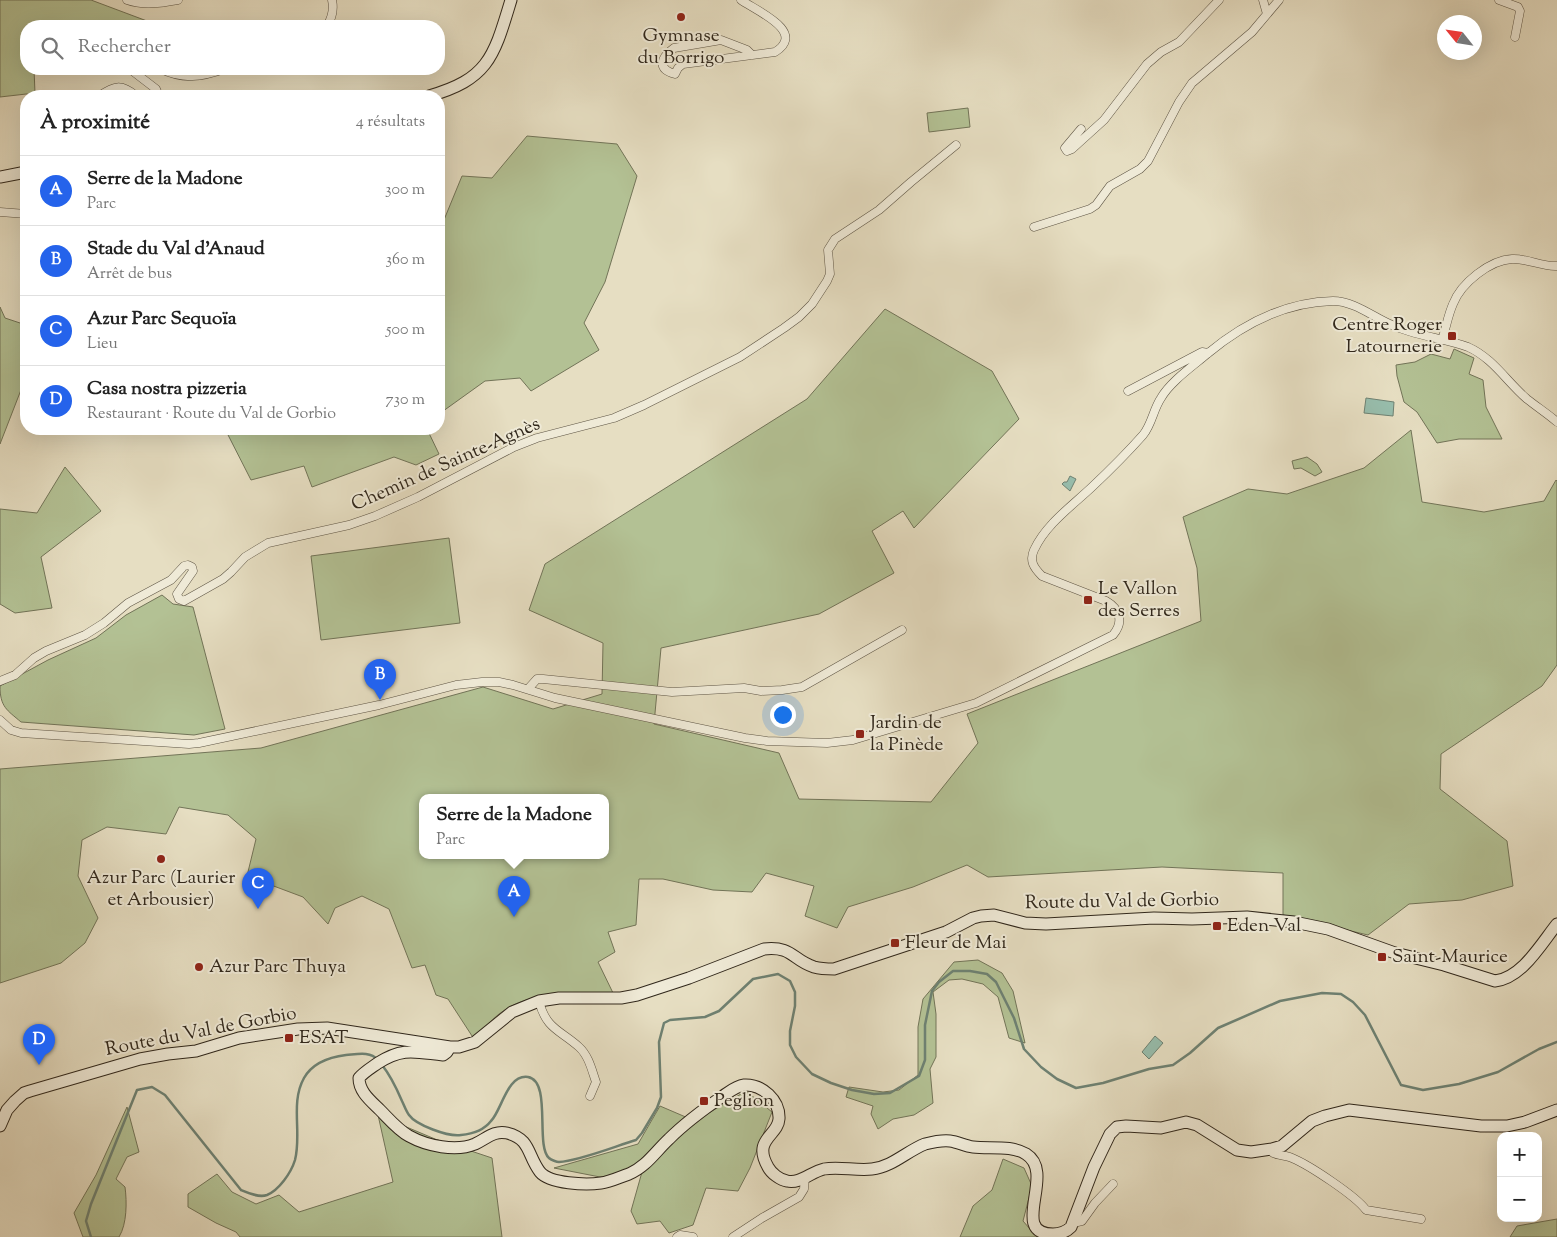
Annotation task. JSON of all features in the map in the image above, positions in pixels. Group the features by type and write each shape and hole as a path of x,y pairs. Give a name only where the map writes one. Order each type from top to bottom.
{"street":[{"path":"127,0 155,4 178,0"},
{"path":"331,20 332,0"},
{"path":"445,92 463,84 485,64 494,51 511,0"},
{"path":"741,0 783,28 786,34 786,43 775,52 752,55 683,64 675,74 667,72 663,67 663,60 667,53 674,48 721,40 738,46 752,55"},
{"path":"1080,129 1065,148 1067,151 1072,149 1104,120 1147,64 1161,52 1179,42 1219,0"},
{"path":"1263,0 1267,14"},
{"path":"1034,227 1090,209 1096,205 1110,186 1140,169 1148,161 1179,102 1192,83 1252,32 1279,0"},
{"path":"1499,0 1518,7 1520,11 1515,37"},
{"path":"138,75 157,90"},
{"path":"175,75 196,77 203,75"},
{"path":"109,90 118,87 128,90"},
{"name":"Chemin de Sainte-Agnès","path":"0,681 15,675 34,658 46,651 85,635 128,604 171,580 184,566 192,567 192,571 177,594 179,599 184,600 223,579 246,557 268,543 349,525 375,516 418,497 514,447 537,438 614,418 644,406 740,356 784,328 812,304 827,282 830,274 828,250 834,239 879,210 956,145"},
{"path":"0,177 20,173"},
{"path":"0,212 20,214"},
{"path":"1442,340 1456,297 1476,275 1487,267 1498,261 1513,259 1557,266"},
{"path":"0,720 11,730 20,733 189,744 379,705 456,684 499,682 555,698 745,738 767,741 827,743 854,740 976,702 1113,635 1120,621 1119,613 1115,607 1106,601 1042,576 1035,569 1032,562 1032,554 1056,520 1144,433 1165,391 1208,353 1245,327 1270,313 1296,306 1335,301 1348,304 1409,332 1468,348 1482,355 1502,372 1526,398 1557,422"},
{"path":"1128,391 1202,352 1208,353"},
{"path":"528,690 536,679 543,678 672,692 744,688 761,691 802,687 902,630"},
{"name":"Route du Val de Gorbio","path":"0,1126 7,1110 24,1093 30,1090 140,1059 196,1051 239,1038 315,1027 459,1047 475,1042 512,1012 539,1001 559,998 621,998 637,995 774,948 783,950 816,967 834,969 946,932 973,918 994,915 1025,923 1046,924 1154,918 1247,917 1294,922 1328,929 1394,954 1450,967 1495,981 1510,976 1520,968 1557,924"},
{"path":"539,1001 545,1018 550,1024 563,1036 580,1047 586,1055 596,1082 590,1096"},
{"path":"450,1047 443,1054 403,1052 385,1059 359,1078 362,1092 408,1136 426,1143 458,1147 476,1144 494,1133 508,1133 516,1136 528,1146 536,1165 546,1177 554,1181 602,1183 640,1168 670,1138 708,1106 733,1089 741,1086 751,1086 759,1088 775,1102 779,1120 766,1141 763,1149 764,1160 769,1170 786,1181 796,1181 827,1168 872,1169 883,1167 926,1144 938,1141 949,1141 973,1147 1018,1150 1033,1158 1036,1164 1037,1184 1032,1214 1034,1224 1040,1231 1050,1234 1059,1234 1067,1231 1073,1223 1094,1167 1110,1134 1118,1128 1126,1126 1161,1128 1186,1122 1197,1124 1237,1150 1244,1152 1282,1146 1312,1120 1349,1110 1481,1126 1507,1126 1525,1122 1557,1110"},
{"path":"1272,1149 1273,1153 1296,1160 1334,1184 1356,1199 1366,1210 1421,1219"},
{"path":"733,1237 743,1235 762,1218 800,1197 804,1189 806,1177"},
{"path":"1073,1223 1082,1221 1095,1203 1114,1184"},
{"path":"677,1237 680,1235 692,1237"}],"shaded area":[{"path":"0,0 91,0 144,20 20,20 20,75 34,75 35,90 20,90 20,95 0,97"},
{"path":"968,108 970,127 929,132 927,113"},
{"path":"527,136 617,144 637,176 605,282 584,323 599,350 531,391 520,378 485,381 445,410 445,217 462,176 492,178"},
{"path":"0,307 5,318 20,323 20,392 0,444"},
{"path":"885,309 992,371 1019,419 914,528 903,511 872,531 894,573 819,614 661,648 654,724 779,753 799,799 931,802 978,743 967,714 1201,621 1197,568 1183,517 1248,489 1287,494 1364,468 1411,430 1422,502 1484,512 1544,501 1557,481 1557,665 1542,686 1441,754 1440,789 1507,841 1513,886 1462,900 1409,904 1368,935 1283,915 1283,873 1162,867 988,877 967,865 913,887 848,907 837,928 805,916 814,886 766,873 752,892 713,890 663,879 639,879 636,925 608,932 615,952 598,962 614,995 554,994 525,1000 499,1014 474,1039 448,999 436,995 425,965 412,968 389,909 362,896 335,908 328,924 303,897 247,876 256,839 228,815 179,807 166,834 107,827 82,840 78,876 98,918 85,943 61,963 0,983 0,769 261,748 483,687 553,709 602,694 603,643 529,610 545,564 807,399"},
{"path":"1454,349 1474,358 1469,374 1483,380 1486,407 1502,439 1459,439 1437,443 1417,412 1404,402 1396,365 1415,362 1431,354 1450,359"},
{"path":"1366,398 1394,402 1393,416 1364,413"},
{"path":"228,435 430,435 439,454 416,465 394,457 312,487 304,466 251,480"},
{"path":"1307,457 1317,464 1322,472 1315,476 1301,468 1294,469 1292,461"},
{"path":"65,467 101,511 41,557 52,608 15,613 0,604 0,509 37,513"},
{"path":"1070,476 1076,479 1070,491 1062,484 1067,482"},
{"path":"449,538 460,623 321,640 311,556"},
{"path":"162,595 173,604 193,607 225,729 194,735 21,722 5,707 1,699 0,686 48,660 96,638 126,615"},
{"path":"978,960 1002,973 1013,991 1025,1043 1009,1038 998,997 983,984 962,979 949,980 933,992 936,1014 936,1057 930,1069 933,1103 914,1115 893,1119 878,1129 871,1114 873,1106 846,1097 849,1087 883,1092 899,1090 918,1075 918,1027 923,999 954,962"},
{"path":"1155,1036 1163,1043 1149,1059 1142,1052"},
{"path":"746,1091 772,1112 750,1168 738,1191 706,1188 693,1225 669,1233 660,1221 637,1224 631,1211 642,1172 600,1177 554,1168 638,1144 660,1106 695,1121"},
{"path":"127,1107 139,1152 127,1157 116,1179 125,1187 126,1193 126,1213 122,1232 119,1237 83,1237 74,1213 96,1175"},
{"path":"378,1115 435,1139 492,1158 502,1237 240,1237 236,1232 188,1207 188,1194 217,1174 232,1192 256,1204 279,1195 299,1212 393,1182"},
{"path":"1003,1159 1024,1168 1032,1186 1023,1221 1037,1237 960,1237 973,1206 992,1190"},
{"path":"1557,1219 1557,1237 1510,1237 1517,1226"}],"waterway":[{"path":"382,1065 393,1082 407,1112 413,1119 433,1130 455,1135 473,1133 485,1127 495,1116 515,1081 528,1077 535,1081 542,1101 545,1151 550,1159 559,1162 587,1156 636,1140 642,1133 657,1108 661,1097 659,1042 664,1023 670,1020 705,1017 719,1011 753,979 778,974 790,981 795,992 790,1045 796,1057 812,1074 852,1090 874,1094 890,1093 919,1076 925,1060 925,1025 932,991 939,982 953,971 987,974 996,982 1014,1018 1024,1049 1041,1067 1057,1079 1076,1088 1103,1083 1149,1069 1173,1065 1190,1053 1218,1028 1280,1001 1322,993 1341,994 1353,1002 1365,1015 1401,1085 1423,1090 1459,1084 1498,1072 1539,1049 1557,1042"},
{"path":"91,1237 86,1221 91,1204 137,1090 152,1087 165,1095 241,1190 254,1195 264,1196 280,1185 288,1175 295,1160 297,1150 298,1098 300,1088 308,1072 322,1061 340,1056 364,1054 371,1055 378,1060"}],"place":[{"name":"Gymnase du Borrigo","path":"681,17"},
{"name":"Centre Roger Latournerie","path":"1452,336"},
{"name":"Le Vallon des Serres","path":"1088,600"},
{"name":"Stade du Val d'Anaud","path":"380,700"},
{"name":"Jardin de la Pinède","path":"860,734"},
{"name":"Azur Parc (Laurier et Arbousier)","path":"161,859"},
{"name":"Azur Parc Sequoïa","path":"258,909"},
{"name":"Serre de la Madone","path":"514,917"},
{"name":"Eden Val","path":"1217,926"},
{"name":"Fleur de Mai","path":"895,943"},
{"name":"Saint-Maurice","path":"1382,957"},
{"name":"Azur Parc Thuya","path":"199,967"},
{"name":"ESAT","path":"289,1038"},
{"name":"Casa nostra pizzeria","path":"39,1065"},
{"name":"Peglion","path":"704,1101"}]}
